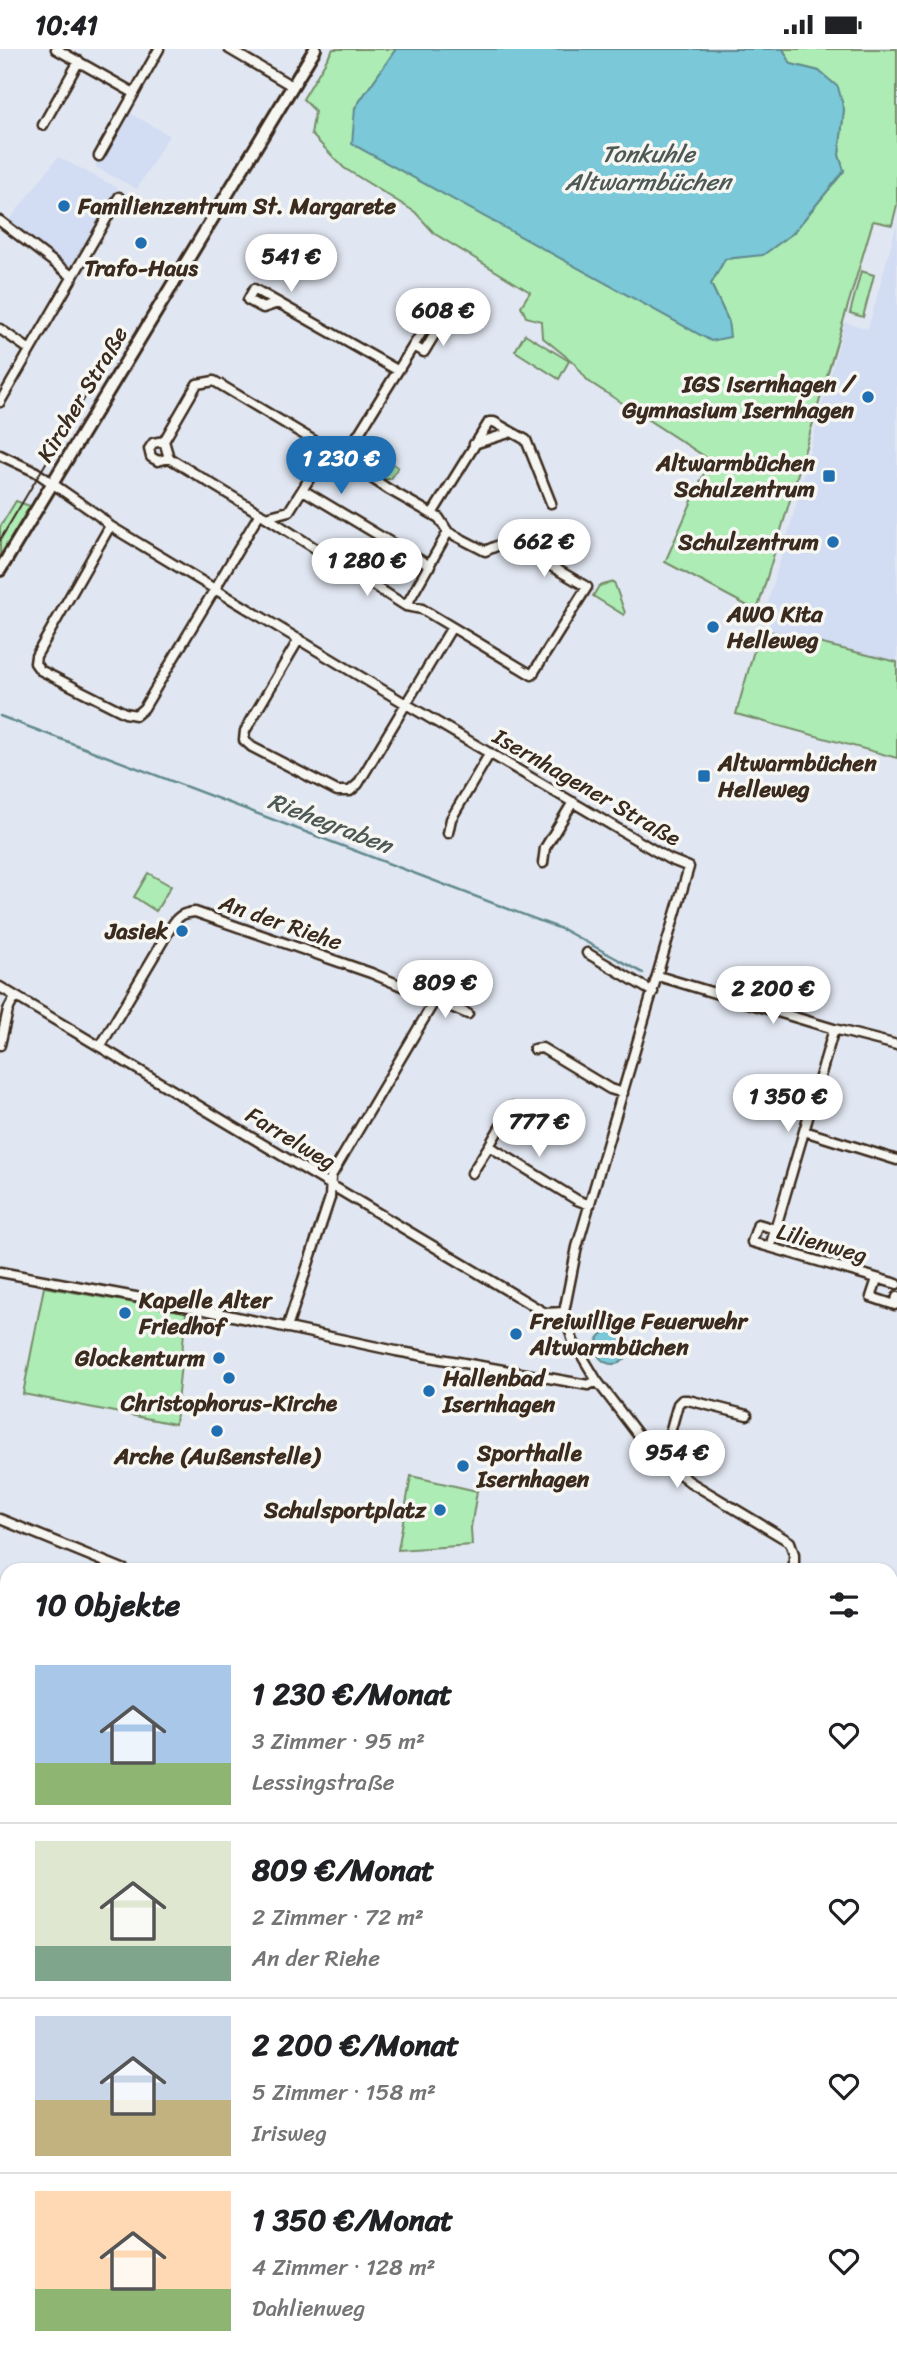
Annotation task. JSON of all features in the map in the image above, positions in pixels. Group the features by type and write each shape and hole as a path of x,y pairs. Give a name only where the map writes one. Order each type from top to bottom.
{"main road":[{"name":"Kircher Straße","path":"0,570 314,49"}],"street":[{"path":"57,49 134,93"},
{"path":"99,156 159,49"},
{"path":"229,49 292,86"},
{"path":"43,125 79,61"},
{"path":"0,402 119,197"},
{"path":"0,221 73,277"},
{"path":"278,303 397,370"},
{"path":"343,459 413,346 424,352 439,327 408,306"},
{"path":"0,329 30,350"},
{"path":"214,381 328,449 388,489 439,518 448,532 485,551 508,541 587,587 532,675 422,609 406,606 169,458 164,441 197,384 214,381"},
{"path":"432,514 489,422 494,422 526,440 551,503"},
{"path":"474,444 512,432"},
{"path":"164,441 153,443 149,449 151,457 158,461 169,458"},
{"path":"110,526 36,656 35,663 40,670 125,713 136,715 144,708 214,589 263,515 289,512 328,449"},
{"name":"Isernhagener Straße","path":"0,455 30,468 110,526 406,704 669,859 689,867 590,1205 568,1286 564,1312 573,1341 597,1381 645,1444 690,1482 790,1542 794,1563"},
{"path":"303,490 430,566"},
{"path":"406,606 448,532"},
{"path":"299,639 245,731 244,740 252,747 337,791 350,791 358,784 452,627"},
{"path":"448,833 451,820 490,753"},
{"path":"543,863 545,848 573,802"},
{"name":"An der Riehe","path":"100,1047 173,924 179,916 195,912 368,972 468,1014"},
{"path":"587,953 653,992"},
{"path":"658,976 834,1029 897,1045"},
{"name":"Farrelweg","path":"0,987 545,1313 564,1312"},
{"path":"0,1045 8,1010 15,996"},
{"path":"287,1328 330,1198 331,1175 435,1000"},
{"path":"770,1247 834,1029"},
{"path":"534,1049 542,1048 610,1089 623,1093"},
{"path":"472,1174 512,1107"},
{"path":"804,1131 897,1160"},
{"path":"489,1146 577,1200 590,1205"},
{"name":"Lilienweg","path":"775,1229 758,1224 752,1242 897,1284"},
{"path":"0,1272 195,1308 396,1351 588,1385 597,1381"},
{"name":"Lilienweg","path":"877,1279 871,1297 895,1305 897,1297"},
{"path":"658,1457 666,1447 678,1404 682,1400 747,1415"},
{"path":"0,1519 108,1563"}],"shaded area":[{"name":"Familienzentrum St. Margarete","path":"126,111 169,135 137,189 95,167"},
{"name":"Familienzentrum St. Margarete","path":"58,157 118,188 69,269 7,223"},
{"path":"897,223 897,662 760,629 801,489 845,322 868,329"}],"green space":[{"path":"333,49 396,49 355,108 728,320 711,284 725,259 763,254 793,233 844,171 839,155 844,109 819,71 791,64 783,49 897,49 897,205 892,225 873,221 757,611 665,562 710,460 588,381 574,363 542,337 541,321 526,317 521,306 530,292 435,234 415,212 344,168 311,134 315,111 303,99"},
{"path":"861,271 874,275 863,317 850,313"},
{"path":"525,334 569,361 559,379 515,351"},
{"path":"370,451 398,467 391,479 378,479 366,471 364,461"},
{"path":"16,501 30,506 0,556 0,527"},
{"path":"614,582 624,615 593,596 599,586"},
{"path":"760,629 897,662 897,758 736,714"},
{"path":"148,873 171,886 156,911 134,897"},
{"path":"44,1287 186,1312 175,1424 23,1394"},
{"name":"Schulsportplatz","path":"411,1476 477,1491 471,1528 472,1545 398,1550"}],"water":[{"name":"Tonkuhle Altwarmbüchen","path":"396,49 783,49 791,64 819,71 838,87 844,109 839,155 844,171 793,233 763,255 725,259 711,284 728,320 730,337 711,341 352,144 355,108"},
{"path":"613,1330 625,1335 630,1347 625,1359 613,1364 601,1359 596,1347 601,1335"}],"waterway":[{"name":"Riehegraben","path":"0,716 564,930 643,973"}],"tram line":[{"path":"0,540 102,369"}],"place":[{"name":"Familienzentrum St. Margarete","path":"64,206"},
{"name":"Trafo-Haus","path":"141,243"},
{"name":"IGS Isernhagen / Gymnasium Isernhagen","path":"868,397"},
{"name":"Altwarmbüchen Schulzentrum","path":"829,476"},
{"name":"Schulzentrum","path":"833,542"},
{"name":"AWO Kita Helleweg","path":"713,627"},
{"name":"Altwarmbüchen Helleweg","path":"704,776"},
{"name":"Jasiek","path":"182,931"},
{"name":"Kapelle Alter Friedhof","path":"125,1313"},
{"name":"Freiwillige Feuerwehr Altwarmbüchen","path":"516,1334"},
{"name":"Glockenturm","path":"219,1358"},
{"name":"Christophorus-Kirche","path":"229,1378"},
{"name":"Hallenbad Isernhagen","path":"429,1391"},
{"name":"Arche (Außenstelle)","path":"217,1431"},
{"name":"Sporthalle Isernhagen","path":"463,1466"},
{"name":"Schulsportplatz","path":"440,1510"}]}
